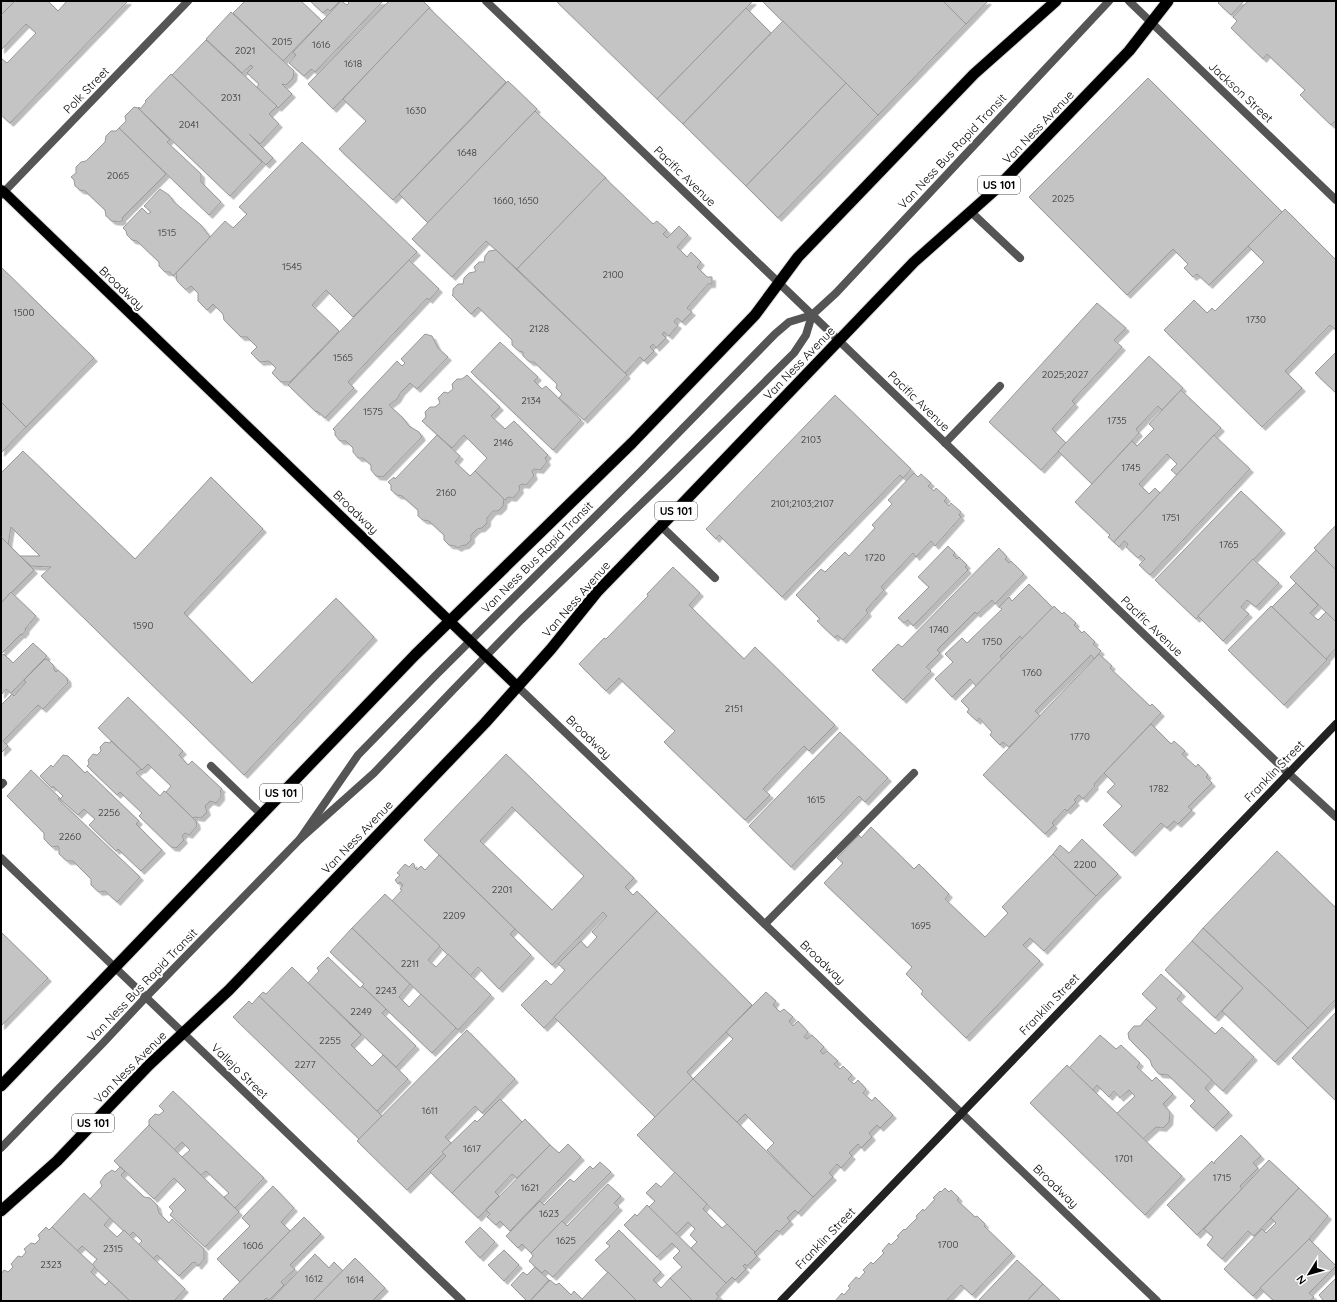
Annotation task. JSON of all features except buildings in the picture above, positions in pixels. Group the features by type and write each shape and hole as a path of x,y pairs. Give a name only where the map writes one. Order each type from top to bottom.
{"highway":[{"name":"US 101","path":"1,1086 449,620 632,443 755,315 798,256 974,74 1056,1"},
{"name":"Van Ness Avenue","path":"1,1211 57,1161 149,1065 229,990 485,723 551,649 597,592 914,262 995,190 1130,51 1168,1"}],"main road":[{"name":"Broadway","path":"2,190 518,687"},
{"name":"Franklin Street","path":"781,1301 1336,724"}],"street":[{"name":"Polk Street","path":"2,190 188,1"},
{"name":"Pacific Avenue","path":"486,1 1288,773 1336,817"},
{"name":"Van Ness Bus Rapid Transit","path":"300,839 358,755 642,470 775,334 789,322 812,315 836,293 1109,1"},
{"name":"Jackson Street","path":"1129,1 1336,200"},
{"path":"971,212 1020,258"},
{"name":"Van Ness Bus Rapid Transit","path":"1,1148 300,839 374,773 485,656 794,353 806,336 812,315"},
{"path":"945,443 1000,386"},
{"path":"661,526 715,578"},
{"name":"Broadway","path":"518,687 1157,1301"},
{"path":"211,766 261,814"},
{"path":"765,924 914,773"},
{"name":"Vallejo Street","path":"1,858 462,1301"}]}
